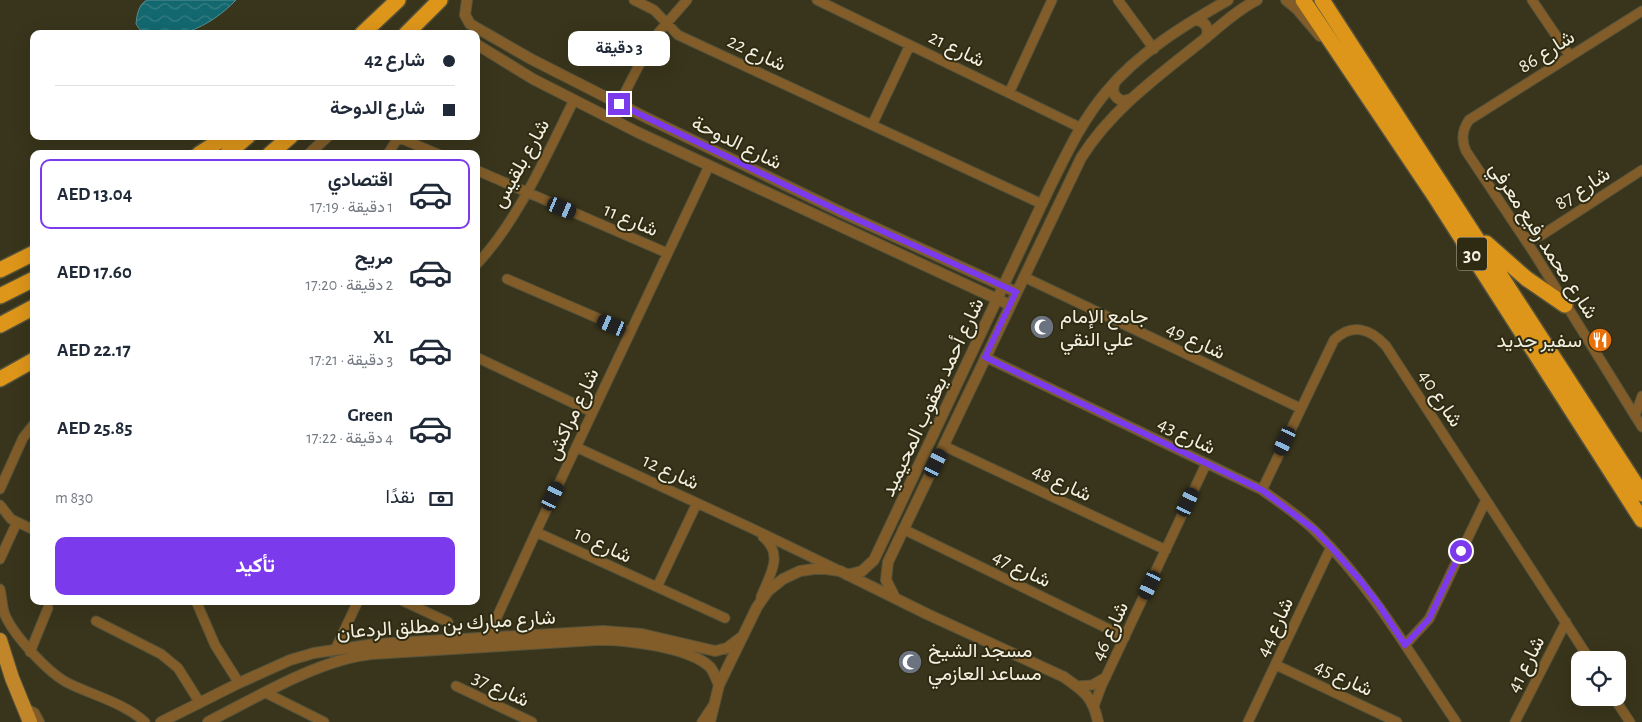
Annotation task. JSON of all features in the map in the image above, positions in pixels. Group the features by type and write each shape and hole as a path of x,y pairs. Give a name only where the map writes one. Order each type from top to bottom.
{"highway":[{"path":"366,30 398,0"},
{"path":"410,30 440,0"},
{"name":"30","path":"1303,0 1432,192 1642,520"},
{"name":"30","path":"1322,0 1642,494"},
{"path":"205,150 221,140"},
{"path":"232,150 243,140"},
{"path":"275,150 287,140"},
{"path":"288,150 297,140"},
{"path":"1471,230 1527,279 1565,305"},
{"path":"0,263 30,254"},
{"path":"0,270 30,255"},
{"path":"0,296 30,281"},
{"path":"0,326 30,309"},
{"path":"0,379 28,364"},
{"path":"0,391 13,381 28,364"}],"main road":[{"path":"0,640 30,722"}],"street":[{"name":"شارع الدوحة","path":"467,0 465,15 470,24 530,59 644,117 834,209 1016,292"},
{"name":"شارع 22","path":"634,0 654,10 678,35 1042,204"},
{"path":"619,104 647,47 665,22 687,0"},
{"name":"شارع 21","path":"817,0 1081,128"},
{"path":"1009,93 1052,0"},
{"path":"1118,0 1154,49"},
{"name":"شارع أحمد يعقوب المحيميد","path":"844,573 854,574 862,571 874,560 1042,204 1081,128 1099,101 1115,82 1154,49 1194,20 1228,0"},
{"name":"شارع أحمد يعقوب المحيميد","path":"895,598 886,584 888,562 1080,158 1101,129 1131,99 1206,38 1257,0"},
{"path":"1286,0 1297,9 1363,88"},
{"path":"1532,0 1570,56"},
{"name":"شارع 86","path":"1469,120 1642,11"},
{"path":"1194,20 1202,21 1206,26 1208,32 1206,38"},
{"path":"872,125 910,45"},
{"name":"شارع الدوحة","path":"480,46 543,85 638,132 1010,305"},
{"path":"519,70 519,62 526,58 530,59"},
{"path":"1115,82 1113,90 1115,96 1123,100 1131,99"},
{"name":"شارع بلقيس","path":"480,261 493,246 526,193 574,100"},
{"path":"638,132 646,127 647,122 644,117"},
{"name":"شارع محمد رفيع معرفي","path":"1469,120 1463,134 1464,146 1524,237 1642,427"},
{"path":"313,150 324,140"},
{"path":"390,150 396,141 399,140"},
{"path":"404,140 428,150"},
{"name":"شارع مراكش","path":"485,642 709,166"},
{"name":"شارع 11","path":"480,172 668,254"},
{"name":"شارع 87","path":"1524,237 1542,235 1641,173"},
{"name":"شارع 87","path":"1534,253 1542,235"},
{"name":"شارع 49","path":"1024,277 1300,408"},
{"path":"507,279 630,332"},
{"name":"شارع 40","path":"1262,490 1334,340 1350,330 1359,329 1368,332 1386,346 1584,651"},
{"name":"شارع 43","path":"985,357 1262,490 1315,530 1360,580 1379,605 1454,721"},
{"path":"480,359 592,412"},
{"path":"1622,394 1642,396 1635,416"},
{"path":"0,489 23,438 30,429"},
{"name":"شارع 48","path":"944,446 1166,550"},
{"name":"شارع 12","path":"576,447 697,502 844,573"},
{"name":"شارع 46","path":"1094,706 1206,464"},
{"path":"1405,645 1429,619 1486,500"},
{"path":"656,587 697,502"},
{"path":"0,505 8,517 30,528"},
{"path":"0,559 17,522"},
{"name":"شارع 12","path":"751,528 769,542 774,548 775,556 757,607"},
{"name":"شارع 47","path":"904,529 1125,637"},
{"name":"شارع 10","path":"536,532 725,618"},
{"name":"شارع 44","path":"1248,722 1331,547"},
{"path":"710,722 719,685 757,607 772,587 783,578 794,573 820,569 844,573 1064,678 1077,686 1087,696 1094,706 1098,722"},
{"path":"0,589 6,616 30,652 67,683 124,707 145,722"},
{"path":"196,605 215,645 239,683"},
{"path":"335,650 356,605"},
{"path":"412,605 448,622"},
{"path":"30,652 48,608"},
{"path":"96,621 161,654 178,668 200,703"},
{"name":"شارع 41","path":"1515,722 1566,622"},
{"name":"شارع مبارك بن مطلق الردعان","path":"208,722 311,671 363,655 590,631 616,631 647,635 715,651 727,648 743,636"},
{"name":"شارع مبارك بن مطلق الردعان","path":"161,722 290,660 335,650 375,644 606,640 638,642 693,657 712,669 719,685"},
{"path":"305,656 310,661 311,671"},
{"name":"شارع 45","path":"1276,665 1397,722"},
{"name":"شارع 46","path":"1077,686 1092,684 1106,677"},
{"name":"شارع 37","path":"456,686 531,722"},
{"path":"266,693 324,722"},
{"path":"702,722 713,705"},
{"path":"1619,706 1630,722"},
{"path":"24,708 34,713 39,722"}],"water":[{"path":"147,0 236,0 217,16 192,30 140,30 136,24 140,7"}],"place":[{"name":"جامع الإمام علي النقي","path":"1042,327"},
{"name":"سفير جديد","path":"1600,340"},
{"name":"مسجد الشيخ مساعد العازمي","path":"910,662"}],"route":[{"path":"619,104 843,213 1016,292 985,357 1262,490 1315,530 1331,547 1379,605 1405,645 1429,619 1461,551"}]}
